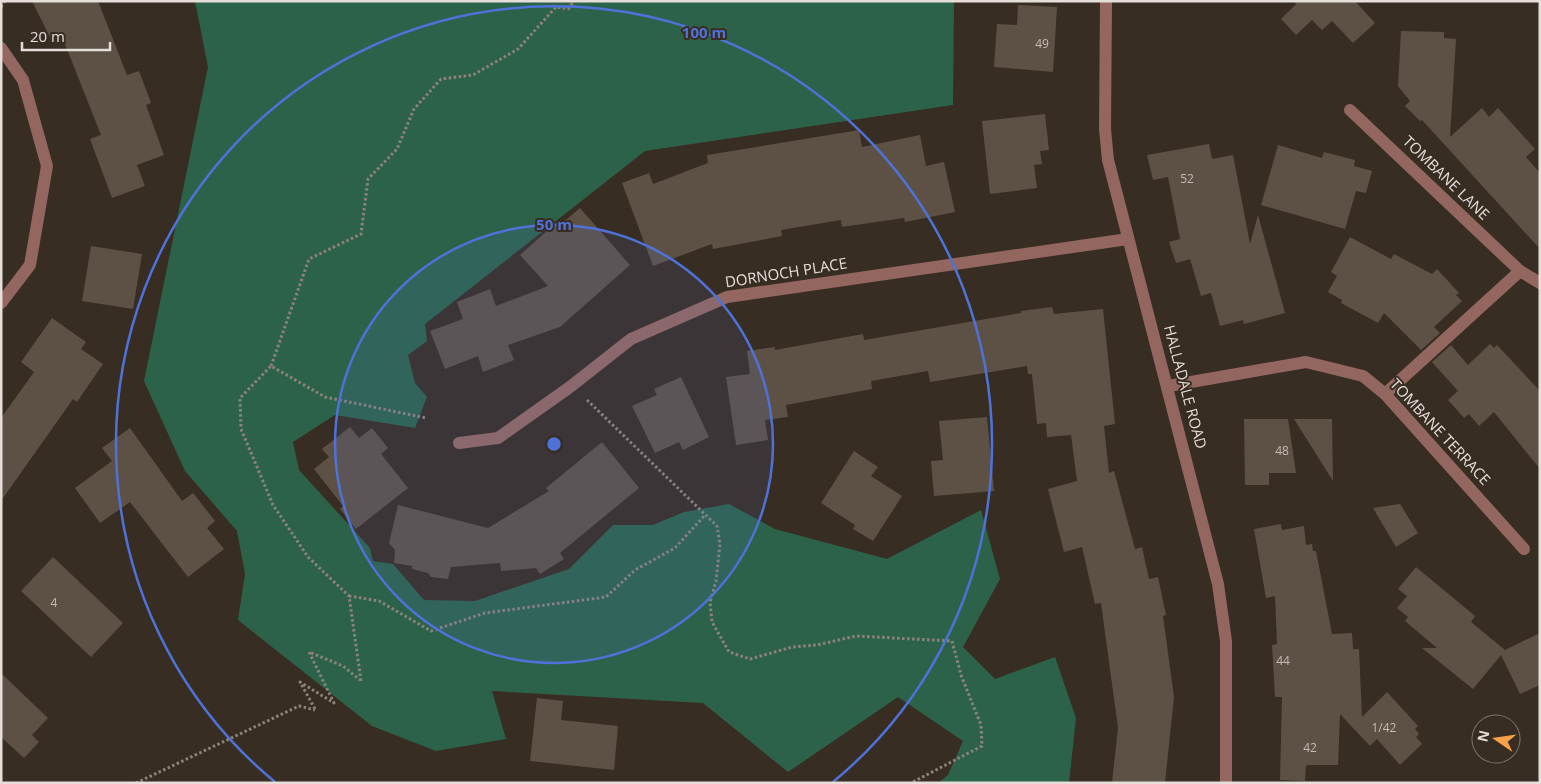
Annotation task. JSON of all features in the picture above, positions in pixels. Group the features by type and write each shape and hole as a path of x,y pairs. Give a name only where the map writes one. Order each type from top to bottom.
{"street":[{"name":"HALLADALE ROAD","path":"1106,1 1105,129 1108,160 1218,584 1226,640 1226,783"},
{"path":"1,48 23,80 47,166 30,265 1,303"},
{"name":"TOMBANE LANE","path":"1350,110 1520,271 1540,283"},
{"name":"DORNOCH PLACE","path":"459,443 498,438 570,387 630,339 727,297 1128,239"},
{"path":"1385,394 1520,271"},
{"name":"TOMBANE TERRACE","path":"1168,386 1306,362 1363,376 1385,394 1524,549"}],"path":[{"path":"1,7 5,1"},
{"path":"574,1 568,9 556,7 518,49 473,75 441,79 414,109 397,149 368,179 361,234 309,259 271,366 240,398 241,429 273,505 308,557 349,596 379,601 431,631 486,613 606,597 635,570 675,548 705,515"},
{"path":"271,366 325,397 426,418"},
{"path":"586,400 717,526 720,544 716,581 710,602 712,622 729,652 750,659 792,647 817,645 856,636 952,641 962,675 981,725 982,746 911,783"},
{"path":"136,783 299,706 315,710 300,682 334,703 309,652 343,666 361,681 349,596"}],"green space":[{"path":"195,1 954,1 953,105 645,151 425,324 427,341 408,355 415,383 427,397 415,428 335,415 293,442 299,470 370,548 373,561 393,564 424,600 475,601 569,569 613,525 653,525 684,512 729,504 775,529 887,559 981,510 1000,579 963,647 995,679 1055,657 1076,718 1069,783 938,783 948,775 963,741 898,697 788,772 703,703 492,691 506,739 436,751 372,726 238,620 245,574 237,531 185,471 144,381 208,67"}],"building":[{"path":"32,1 98,1 127,75 139,71 151,103 146,105 164,155 137,165 145,186 112,198 90,139 101,135 61,34 51,39"},
{"path":"1294,1 1355,1 1375,23 1353,43 1332,21 1322,30 1312,20 1296,35 1281,19 1296,4"},
{"path":"1018,5 1057,7 1053,72 994,67 997,24 1017,25"},
{"path":"1401,31 1444,32 1444,38 1456,39 1450,137 1482,108 1489,117 1498,108 1535,149 1526,157 1540,173 1540,249 1422,120 1420,121 1405,106 1410,101 1398,86"},
{"path":"1045,114 1049,150 1040,151 1042,164 1034,165 1037,188 990,194 982,121"},
{"path":"859,130 862,147 920,135 926,166 944,162 955,212 905,222 904,218 842,227 841,220 781,230 782,236 713,249 712,244 653,266 622,183 649,173 653,184 708,163 707,155"},
{"path":"1209,144 1212,159 1233,155 1250,244 1258,215 1285,313 1244,324 1243,320 1220,326 1211,293 1201,296 1190,259 1176,263 1169,242 1180,239 1168,177 1153,180 1147,155"},
{"path":"1278,145 1322,158 1324,152 1355,160 1354,166 1372,171 1366,193 1356,191 1345,229 1261,205"},
{"path":"580,208 630,265 560,327 508,345 514,360 483,372 478,356 445,369 430,331 463,319 457,302 490,289 496,306 548,286 520,255 557,222 560,225"},
{"path":"1350,237 1391,259 1394,254 1432,274 1437,269 1459,293 1456,295 1462,301 1434,327 1440,333 1421,350 1384,313 1378,323 1341,303 1342,300 1328,292 1337,276 1331,272"},
{"path":"91,246 142,254 133,309 82,301"},
{"path":"1052,307 1054,314 1103,309 1115,424 1104,426 1109,473 1114,471 1135,549 1142,547 1149,579 1158,577 1166,615 1163,616 1174,697 1165,783 1112,783 1118,728 1101,603 1095,604 1082,547 1064,552 1048,489 1077,481 1071,435 1047,437 1046,423 1037,424 1032,374 1028,374 1027,366 930,382 928,371 871,381 872,389 786,405 788,417 765,420 768,440 736,445 726,377 750,374 747,351 775,347 775,350 863,334 864,340"},
{"path":"52,318 86,342 81,349 103,364 77,402 73,399 1,501 1,418 34,372 21,362"},
{"path":"1490,344 1494,348 1497,345 1540,391 1540,469 1494,412 1479,426 1469,414 1464,418 1448,400 1458,391 1432,362 1451,345 1468,365"},
{"path":"681,377 709,437 683,450 679,442 655,453 632,406 657,395 654,389"},
{"path":"987,417 994,491 934,496 931,461 943,460 939,421"},
{"path":"1244,419 1288,419 1296,473 1269,473 1269,485 1245,485"},
{"path":"1294,419 1332,419 1333,481"},
{"path":"350,427 359,438 372,428 388,448 381,454 408,488 356,529 340,509 343,506 314,469 329,457 322,449"},
{"path":"130,428 182,501 193,493 215,521 207,528 224,549 188,577 130,502 100,523 75,488 112,461 102,448"},
{"path":"602,442 639,488 560,553 564,559 540,574 536,568 501,571 500,563 451,567 448,579 431,577 428,573 412,569 412,566 394,563 395,550 389,543 398,505 488,528 549,491 546,488"},
{"path":"854,451 878,467 871,476 902,496 873,541 853,529 855,525 821,503"},
{"path":"1400,504 1418,533 1396,547 1373,508"},
{"path":"1281,524 1282,530 1304,526 1306,545 1312,544 1313,551 1316,551 1332,634 1352,633 1353,649 1359,649 1362,717 1387,692 1418,726 1415,729 1419,734 1416,737 1422,744 1400,765 1377,739 1370,746 1340,714 1338,765 1306,765 1305,781 1280,780 1282,697 1275,697 1272,645 1277,644 1275,596 1266,598 1254,529"},
{"path":"53,557 123,623 91,657 21,591"},
{"path":"1416,567 1475,616 1471,622 1505,650 1540,633 1540,685 1520,694 1501,655 1473,689 1422,648 1437,648 1405,621 1408,617 1397,608 1407,596 1398,589"},
{"path":"1,673 48,718 32,735 39,742 24,758 1,737"},
{"path":"537,698 563,701 561,720 618,726 614,770 530,761"}]}
